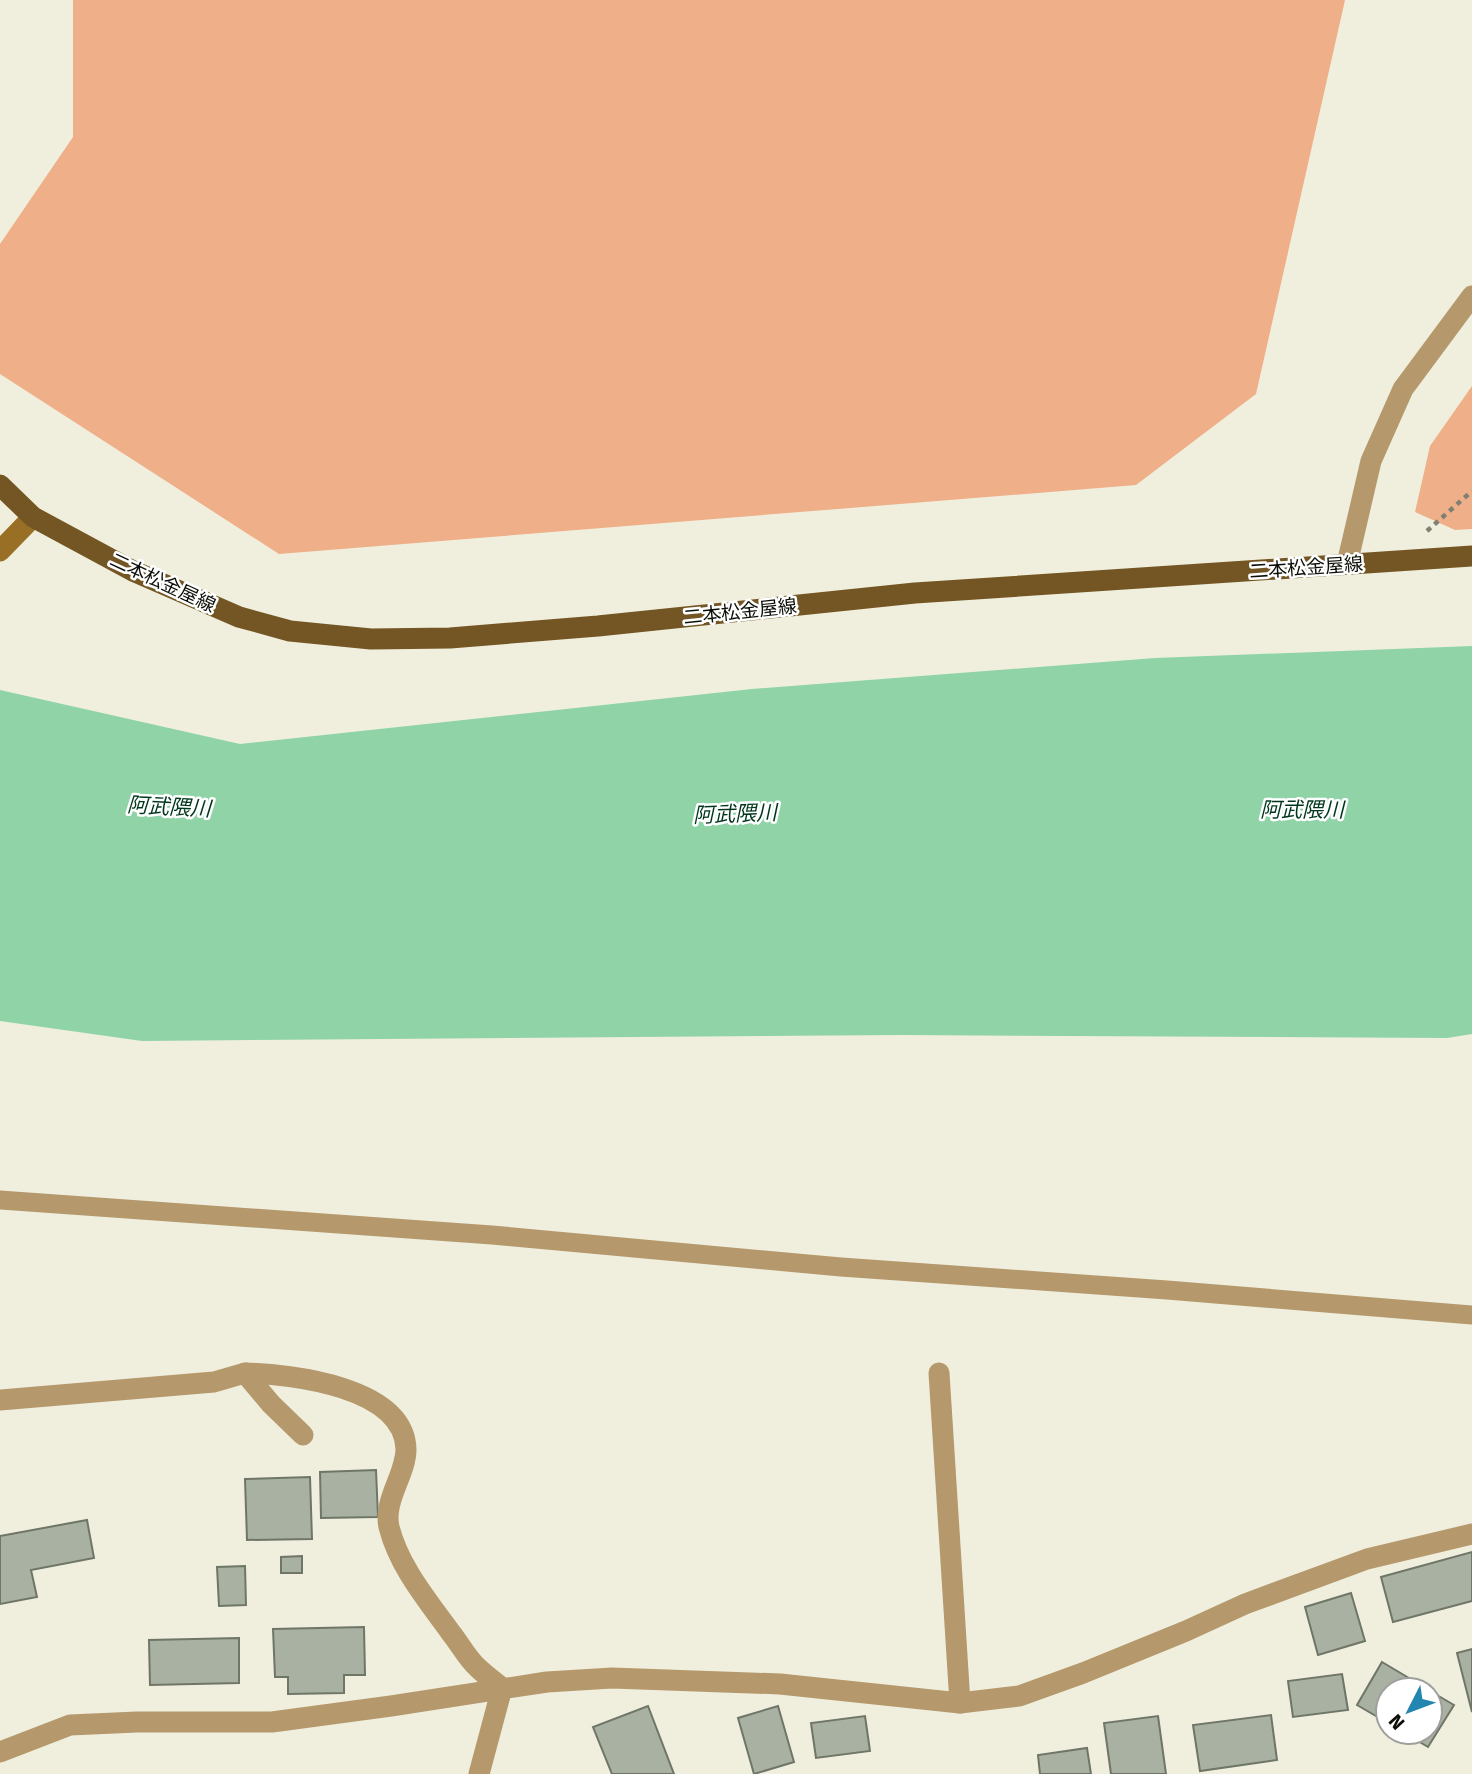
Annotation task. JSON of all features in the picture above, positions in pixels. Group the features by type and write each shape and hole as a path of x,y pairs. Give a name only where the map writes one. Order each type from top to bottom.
{"main road":[{"name":"二本松金屋線","path":"0,485 33,517 133,571 239,617 290,631 371,639 450,638 598,626 915,593 1472,556"}],"street":[{"path":"1347,564 1371,461 1403,389 1472,296"},
{"path":"0,551 33,517"},
{"path":"245,1373 271,1404 303,1435"},
{"path":"0,1400 214,1382 245,1373 267,1373 317,1381 360,1394 390,1413 403,1433 406,1451 390,1506 388,1524 396,1545 417,1585 475,1666 502,1688"},
{"path":"939,1373 960,1703"},
{"path":"0,1752 70,1725 272,1722 547,1682 625,1678 780,1684 960,1703 1019,1696 1147,1647 1245,1604 1367,1559 1472,1534"},
{"path":"479,1774 502,1688"}],"lane":[{"path":"0,1200 492,1235 841,1267 1472,1315"}],"path":[{"path":"1433,560 1424,547 1427,531 1472,491"}],"shaded area":[{"path":"73,0 1345,0 1256,394 1136,485 279,554 0,374 0,244 73,137"},
{"path":"1472,386 1472,529 1455,530 1415,512 1430,446"}],"water":[{"name":"阿武隈川","path":"1472,646 1472,1034 1447,1038 902,1035 142,1041 0,1021 0,690 240,744 752,689 1155,658"}],"building":[{"path":"376,1470 378,1517 321,1518 320,1472"},
{"path":"310,1477 312,1539 247,1540 245,1479"},
{"path":"87,1520 94,1558 31,1570 37,1597 0,1604 0,1536"},
{"path":"1472,1552 1472,1601 1393,1622 1381,1577"},
{"path":"302,1556 302,1573 281,1573 281,1557"},
{"path":"245,1566 246,1605 219,1606 217,1567"},
{"path":"1351,1593 1365,1641 1318,1655 1305,1607"},
{"path":"364,1627 365,1675 344,1675 344,1693 288,1694 288,1677 275,1677 273,1629"},
{"path":"239,1638 239,1683 150,1685 149,1640"},
{"path":"1472,1649 1472,1712 1457,1653"},
{"path":"1382,1662 1406,1676 1374,1676 1374,1715 1357,1705"},
{"path":"1342,1674 1348,1710 1293,1717 1288,1681"},
{"path":"1444,1699 1454,1705 1444,1721"},
{"path":"648,1706 674,1774 612,1774 593,1727"},
{"path":"778,1706 794,1762 754,1774 738,1718"},
{"path":"1271,1715 1277,1760 1200,1771 1193,1725"},
{"path":"865,1716 870,1751 816,1758 811,1723"},
{"path":"1158,1716 1166,1774 1111,1774 1104,1723"},
{"path":"1087,1748 1091,1774 1040,1774 1038,1755"}]}
